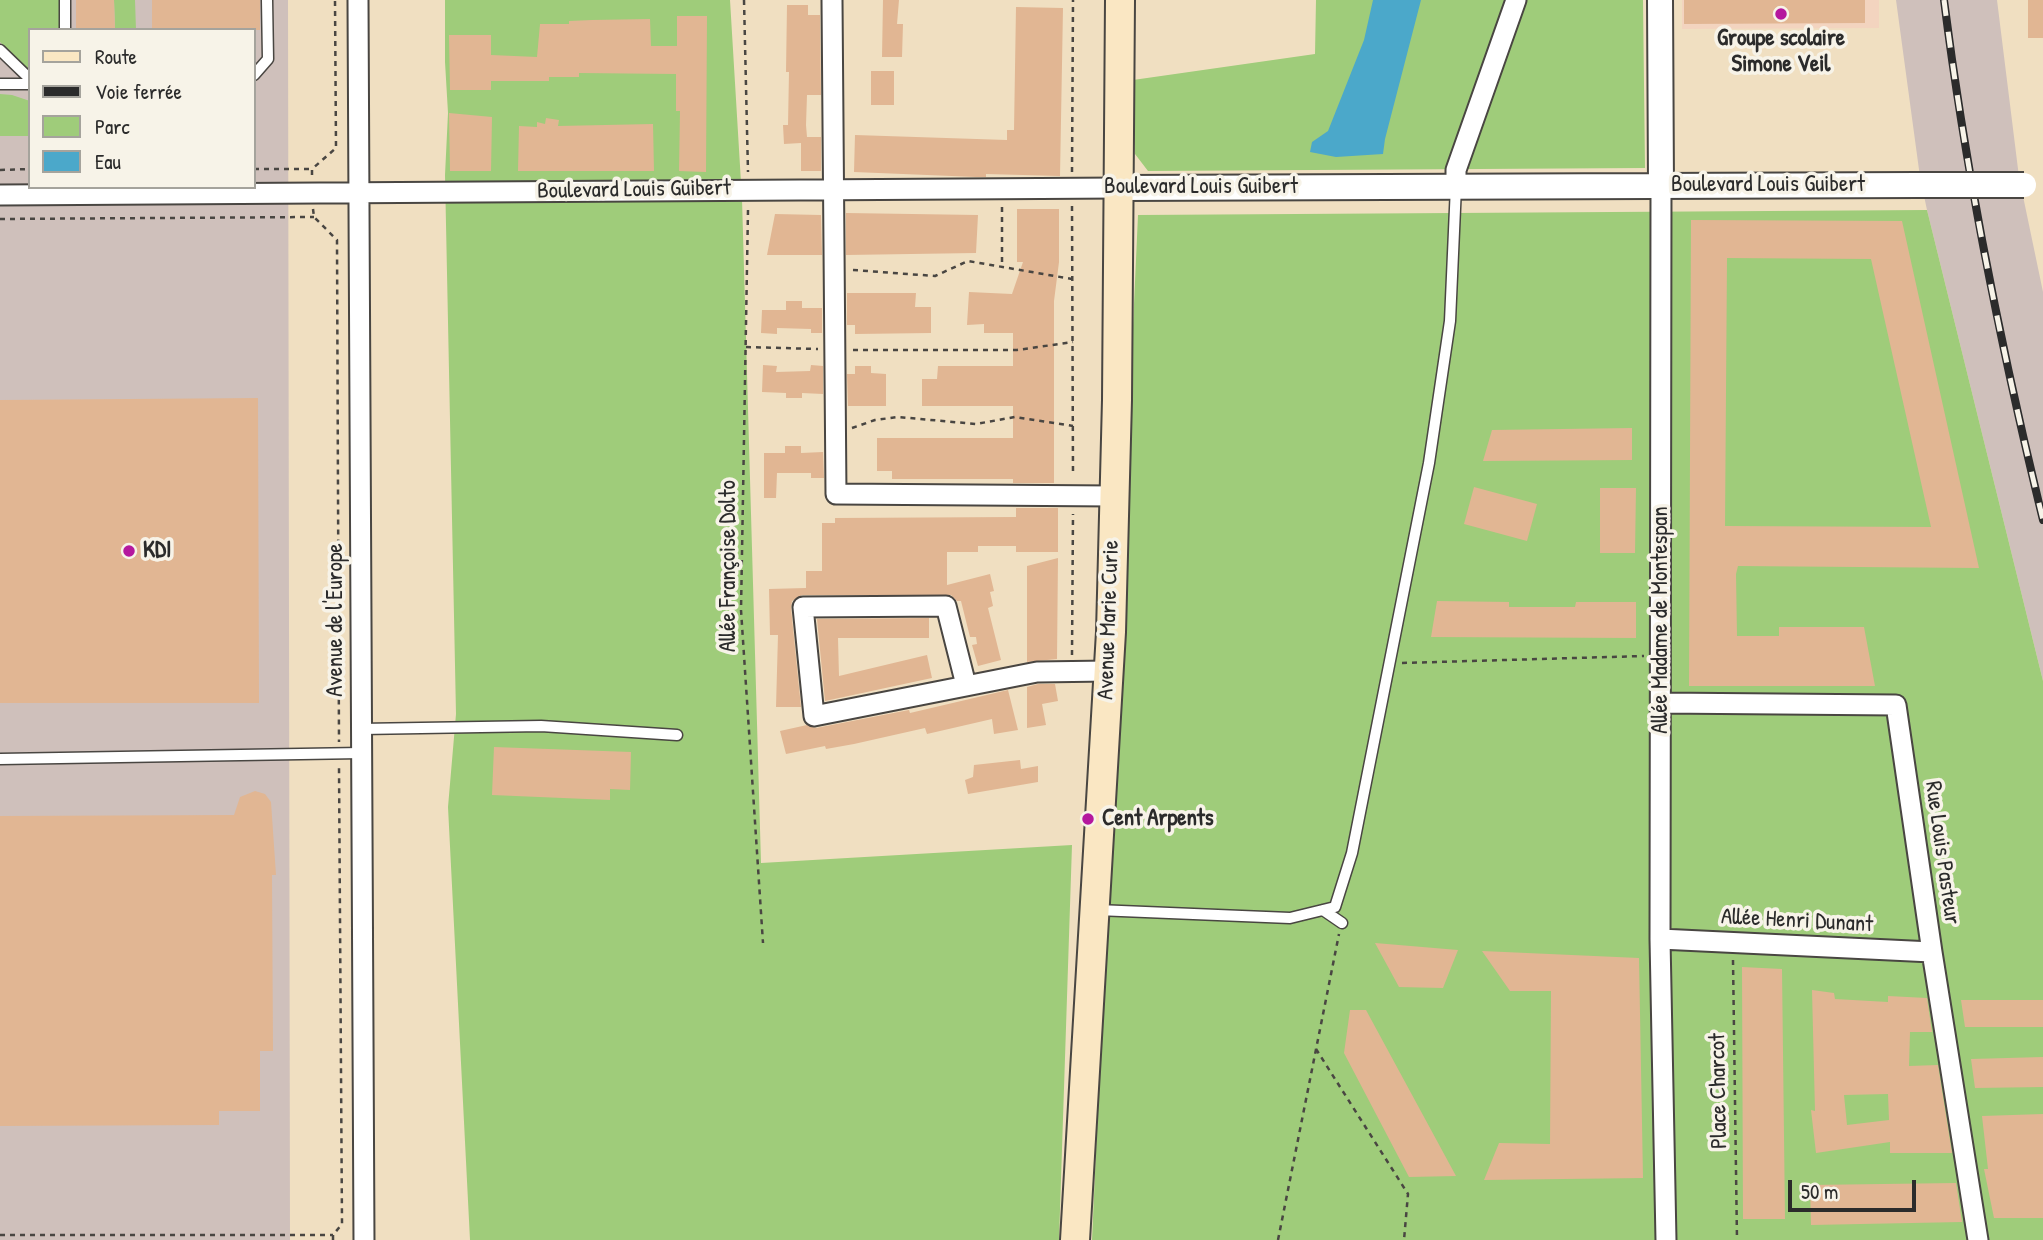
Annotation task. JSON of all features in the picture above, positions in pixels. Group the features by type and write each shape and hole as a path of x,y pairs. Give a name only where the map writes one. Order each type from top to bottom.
{"main road":[{"name":"Avenue Marie Curie","path":"1075,1240 1108,671 1120,188 1119,0"}],"street":[{"name":"Avenue de l'Europe","path":"358,0 364,1240"},
{"path":"832,0 836,494 1114,496"},
{"path":"1456,186 1456,170 1516,0"},
{"name":"Allée Madame de Montespan","path":"1660,0 1660,939 1666,1240"},
{"name":"Boulevard Louis Guibert","path":"0,195 63,191 359,194 748,188 833,190 2034,184"},
{"path":"966,684 946,606 803,607 814,716 1037,672 1108,671"},
{"name":"Rue Louis Pasteur","path":"1661,703 1896,705 1978,1240"},
{"name":"Allée Henri Dunant","path":"1660,939 1932,952"}],"lane":[{"path":"65,0 65,28"},
{"path":"256,73 268,59 267,0"},
{"path":"0,50 28,79"},
{"path":"0,85 28,81"},
{"path":"1094,909 1290,918 1335,906 1352,853 1429,463 1450,321 1456,186"},
{"path":"361,729 541,726 677,735"},
{"path":"0,759 361,753"},
{"path":"1323,910 1342,923"}],"path":[{"path":"256,169 312,169 336,148 335,0"},
{"name":"Allée Françoise Dolto","path":"744,0 748,188 741,610 763,943"},
{"path":"1072,670 1073,0"},
{"path":"0,170 28,169"},
{"path":"312,169 314,217 337,240 342,1224 333,1235 333,1240"},
{"path":"1001,189 1002,267"},
{"path":"0,219 314,217"},
{"path":"833,268 935,276 968,261 1072,279"},
{"path":"746,347 1017,350 1073,342"},
{"path":"835,433 875,420 898,417 976,424 1015,417 1073,426"},
{"path":"1390,663 1661,656"},
{"path":"1278,1240 1342,923"},
{"name":"Place Charcot","path":"1732,942 1737,1240"},
{"path":"1316,1049 1408,1194 1404,1240"},
{"path":"0,1236 333,1235"}],"shaded area":[{"path":"0,0 288,0 290,1240 0,1240"},
{"name":"Groupe scolaire Simone Veil","path":"1682,0 1879,0 1879,28 1682,29"},
{"path":"1896,0 1997,0 2019,177 2043,292 2043,681 1927,210 1920,177"}],"green space":[{"path":"0,0 60,0 60,28 28,28 28,70 0,42"},
{"path":"114,0 135,0 136,28 115,28"},
{"path":"445,0 730,0 742,199 761,863 1072,845 1059,1240 470,1240 448,807 456,714 445,175 448,113"},
{"path":"1316,0 1643,0 1645,168 1148,171 1135,154 1133,80 1315,54"},
{"path":"0,94 28,100 28,136 0,136"},
{"path":"1927,210 2043,681 2043,1240 1092,1240 1138,215"}],"water":[{"path":"1373,0 1421,0 1383,154 1336,157 1310,152 1312,142 1328,131 1364,40"}],"building":[{"path":"76,0 114,0 115,28 76,28"},
{"path":"152,0 260,0 260,30 152,28"},
{"path":"883,0 899,0 897,24 903,24 902,57 882,57"},
{"name":"Groupe scolaire Simone Veil","path":"1684,0 1865,0 1865,23 1684,24"},
{"path":"2028,0 2043,0 2043,38 2028,38"},
{"path":"787,5 808,5 808,15 820,15 821,95 807,95 806,125 807,137 821,137 821,171 801,171 801,143 784,144 783,125 788,125"},
{"path":"1016,7 1063,8 1060,176 986,174 986,177 976,177 854,172 855,135 1007,140 1007,130 1014,130"},
{"path":"677,16 707,16 706,172 679,171 680,111 676,111 676,74 579,73 579,77 549,77 549,81 491,81 491,90 450,90 449,35 491,35 491,55 537,57 540,24 650,19 651,46 677,46"},
{"path":"871,71 894,71 894,105 871,105"},
{"path":"449,113 492,117 491,171 450,171"},
{"path":"546,118 559,120 558,126 653,124 654,171 518,171 519,126 537,127 537,122 545,124"},
{"path":"1017,209 1059,209 1059,262 1054,301 1054,483 1013,483 1013,479 892,479 892,471 877,471 877,438 1013,438 1013,406 922,406 922,379 937,379 938,366 1013,366 1013,333 984,333 984,324 967,325 969,292 1012,294 1023,262 1017,262"},
{"path":"846,213 978,215 976,253 846,255"},
{"path":"775,214 821,215 822,255 767,255"},
{"path":"1691,220 1902,221 1979,568 1738,566 1737,636 1779,636 1779,627 1864,627 1875,686 1689,686","holes":["1727,258 1871,259 1931,527 1725,526"]},
{"path":"847,293 916,293 915,307 931,307 931,333 855,334 855,325 847,325"},
{"path":"786,301 802,301 802,308 822,308 822,333 811,333 811,329 777,328 777,334 761,333 762,310 786,310"},
{"path":"763,365 777,366 776,372 810,371 811,365 823,366 823,394 802,393 802,398 786,398 786,393 762,392"},
{"path":"855,366 871,366 871,373 886,374 886,406 848,406 847,374 855,374"},
{"name":"KDI","path":"258,398 259,703 0,703 0,400"},
{"path":"1632,428 1632,460 1483,461 1492,430"},
{"path":"785,446 801,446 801,453 823,452 824,478 811,478 811,473 777,473 776,498 764,498 764,453 785,453"},
{"path":"1474,487 1537,504 1527,541 1464,524"},
{"path":"1600,488 1636,488 1635,553 1600,553"},
{"path":"1016,508 1058,508 1058,552 1016,552 1016,546 978,546 978,552 947,552 947,585 990,574 994,591 990,592 993,606 988,608 1001,660 978,666 972,645 977,644 976,637 970,637 961,601 951,595 802,595 792,601 791,608 801,707 776,707 778,635 770,635 769,589 806,588 806,571 822,571 822,523 835,523 835,518 1016,517"},
{"path":"1058,558 1057,659 1027,662 1027,566"},
{"path":"1437,601 1509,602 1509,607 1575,607 1576,602 1636,602 1636,638 1431,637"},
{"path":"929,618 929,638 838,638 839,676 927,655 932,678 825,701 817,619"},
{"path":"1055,684 1058,701 1042,704 1046,725 1027,728 1027,687"},
{"path":"1008,690 1018,730 994,734 992,719 927,734 925,728 854,744 826,749 825,746 786,754 780,731 807,725 816,728 909,710 910,713"},
{"path":"494,747 631,752 630,790 610,789 610,800 492,795"},
{"path":"1020,760 1021,769 1038,766 1038,782 968,794 965,780 973,777 974,765"},
{"path":"255,791 265,794 271,802 276,875 272,875 273,1051 260,1051 260,1111 219,1111 219,1125 0,1126 0,816 234,815 240,797"},
{"path":"1375,943 1458,950 1443,988 1399,987"},
{"path":"1482,951 1639,958 1643,1178 1484,1180 1499,1143 1550,1144 1551,991 1510,991"},
{"path":"1742,967 1782,969 1785,1219 1743,1219"},
{"path":"1812,990 1834,993 1835,999 1888,1002 1888,996 1927,998 1932,1032 1910,1032 1909,1066 1938,1065 1952,1153 1890,1153 1890,1142 1816,1153 1811,1110 1815,1111","holes":["1888,1094 1889,1120 1847,1125 1844,1095"]},
{"path":"1961,1000 2043,1000 2043,1027 1965,1027"},
{"path":"1350,1010 1366,1010 1456,1176 1409,1177 1344,1053"},
{"path":"2043,1057 2043,1087 1975,1088 1971,1059"},
{"path":"2043,1114 2043,1218 1994,1218 1984,1169 1988,1169 1982,1116"},
{"path":"1956,1183 1962,1222 1811,1225 1810,1185"}],"railway":[{"path":"1944,0 1986,261 2043,520"}],"place":[{"name":"Groupe scolaire Simone Veil","path":"1781,14"},
{"name":"KDI","path":"129,551"},
{"name":"Cent Arpents","path":"1088,819"}]}
